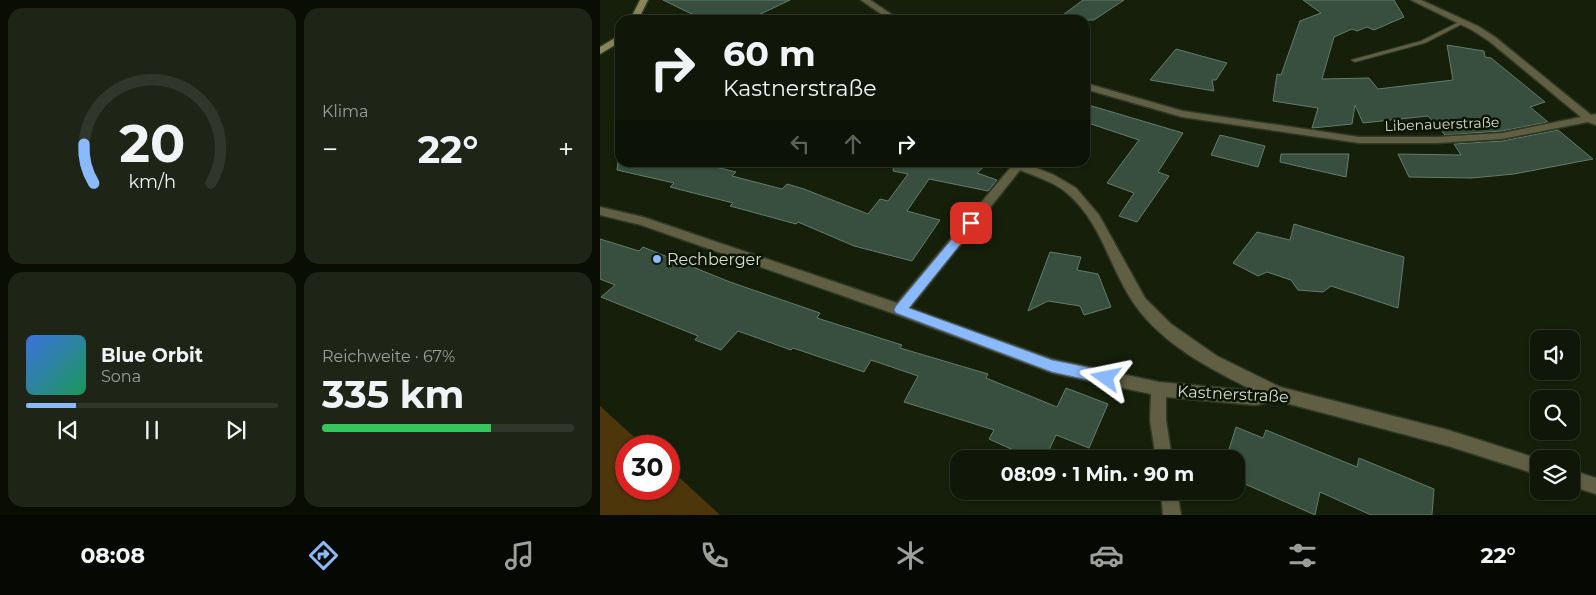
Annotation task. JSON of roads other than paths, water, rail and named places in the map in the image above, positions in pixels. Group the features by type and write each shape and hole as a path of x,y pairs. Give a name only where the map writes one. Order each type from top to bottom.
{"street":[{"path":"636,15 644,0"},
{"path":"865,0 888,15"},
{"name":"Libenauerstraße","path":"1414,0 1475,28 1514,55 1567,102 1594,120"},
{"path":"600,51 615,41"},
{"name":"Libenauerstraße","path":"1090,87 1182,114 1226,122 1284,128 1359,140 1437,140 1502,136 1594,120"},
{"path":"900,310 1012,167"},
{"path":"1021,167 1062,184 1084,203 1094,217 1133,292 1152,315 1174,336 1204,356 1278,394"},
{"name":"Kastnerstraße","path":"600,211 643,221 900,310 1052,366 1159,389 1255,398 1278,394 1448,438 1530,464"},
{"path":"1159,389 1158,420 1163,450"},
{"path":"1580,481 1596,486"},
{"path":"1170,500 1172,515"}],"lane":[{"path":"1355,60 1423,42 1463,22"}],"place":[{"name":"Rechberger","path":"657,259"}]}
